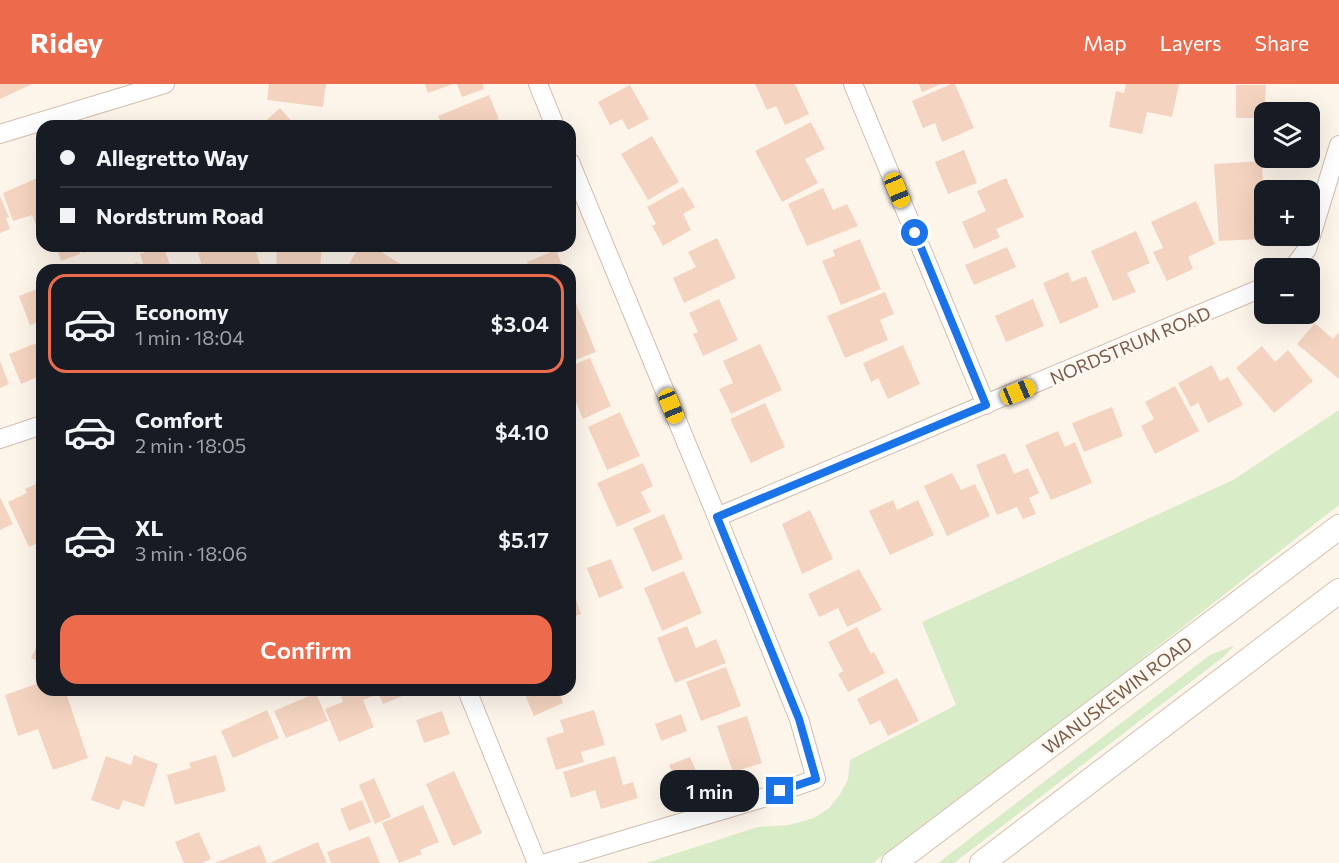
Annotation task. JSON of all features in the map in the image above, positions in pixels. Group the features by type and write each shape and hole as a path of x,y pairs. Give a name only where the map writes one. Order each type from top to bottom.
{"main road":[{"name":"WANUSKEWIN ROAD","path":"894,863 1339,527"},
{"path":"982,863 1339,591"}],"street":[{"path":"46,120 165,84"},
{"path":"538,84 553,120"},
{"path":"853,84 986,405"},
{"path":"0,134 36,123"},
{"path":"1300,258 1307,249 1339,145"},
{"path":"546,863 763,798 816,779 799,719 576,176"},
{"name":"NORDSTRUM ROAD","path":"717,517 1254,292"},
{"path":"0,439 36,427"},
{"path":"469,696 537,863"}],"green space":[{"path":"1339,410 1339,505 1116,679 873,863 646,863 758,827 789,825 814,818 829,808 839,796 848,779 850,760 956,705 922,622 1233,480"},
{"path":"1235,645 1222,658 954,863 938,863 1210,655"}],"building":[{"path":"0,84 32,84 0,99"},
{"path":"269,84 326,84 323,107 267,100"},
{"path":"425,84 453,84 428,93"},
{"path":"457,84 483,84 484,89 462,97"},
{"path":"755,84 795,84 809,114 785,125 776,106 767,110"},
{"path":"919,84 941,84 922,92"},
{"path":"955,84 974,128 942,142 935,123 923,128 912,101"},
{"path":"1126,84 1179,84 1172,117 1147,112 1142,134 1109,127 1116,91 1124,93"},
{"path":"630,85 649,119 628,130 622,119 610,125 598,102"},
{"path":"1236,85 1266,85 1265,102 1254,102 1254,118 1236,118"},
{"path":"489,95 499,119 440,120 438,116"},
{"path":"280,108 291,120 267,120"},
{"path":"811,122 825,149 805,159 818,183 782,202 755,151"},
{"path":"652,136 679,182 648,200 621,154"},
{"path":"964,150 977,183 948,194 935,162"},
{"path":"1254,162 1254,168 1262,168 1263,180 1254,180 1254,239 1219,241 1214,164"},
{"path":"1006,178 1024,217 996,229 1000,237 974,249 962,222 986,211 977,191"},
{"path":"36,179 36,225 32,215 13,221 3,193"},
{"path":"683,187 695,207 683,214 691,230 663,246 652,226 656,224 647,207"},
{"path":"823,188 833,210 847,204 858,226 807,246 788,204"},
{"path":"0,196 9,217 6,218 10,229 0,233"},
{"path":"1196,201 1215,244 1188,257 1193,269 1167,281 1153,252 1163,248 1151,222"},
{"path":"1136,231 1150,263 1127,273 1136,292 1113,301 1091,251"},
{"path":"717,238 736,278 684,303 673,278 696,267 688,252"},
{"path":"860,239 881,289 841,305 822,261 835,256 833,250"},
{"path":"1007,247 1016,267 974,285 965,265"},
{"path":"58,252 79,252 80,254 61,261"},
{"path":"165,252 170,264 143,264 140,254"},
{"path":"256,252 260,264 201,264 198,253"},
{"path":"277,252 322,252 320,264 276,264"},
{"path":"356,252 382,252 400,264 349,264"},
{"path":"557,252 562,264 528,264 527,262"},
{"path":"1068,272 1072,282 1086,276 1099,307 1060,324 1043,283"},
{"path":"36,289 36,323 30,325 19,296"},
{"path":"885,292 894,314 880,320 888,340 845,358 827,316"},
{"path":"719,299 738,340 703,356 693,334 698,332 689,313"},
{"path":"1033,299 1044,326 1006,342 995,316"},
{"path":"576,303 596,352 576,360"},
{"path":"1314,324 1333,339 1339,332 1339,379 1297,344"},
{"path":"36,343 36,378 21,384 9,354"},
{"path":"760,344 782,390 731,414 719,389 733,383 723,361"},
{"path":"903,345 920,384 888,399 878,378 871,382 863,363"},
{"path":"1262,346 1275,362 1288,350 1313,381 1274,413 1236,368"},
{"path":"590,358 611,406 583,419 576,402 576,364"},
{"path":"0,361 9,384 0,388"},
{"path":"1212,365 1220,381 1228,377 1243,405 1208,423 1198,403 1191,407 1178,383"},
{"path":"1175,386 1199,431 1155,454 1141,426 1154,419 1145,402"},
{"path":"765,403 785,447 751,463 730,419"},
{"path":"1112,407 1123,436 1084,452 1072,423"},
{"path":"620,412 640,456 607,470 588,427"},
{"path":"1058,431 1065,447 1075,442 1092,483 1051,500 1025,445"},
{"path":"1005,453 1014,474 1028,468 1039,493 1029,498 1036,514 1023,519 1017,507 997,515 976,465"},
{"path":"643,463 653,486 641,492 651,512 617,527 597,483"},
{"path":"952,473 961,490 975,484 990,516 947,536 924,486"},
{"path":"36,484 36,544 29,547 8,502 27,493 25,489"},
{"path":"0,497 13,524 0,530"},
{"path":"893,500 897,510 918,500 934,535 890,555 869,511"},
{"path":"810,510 833,559 802,574 782,524"},
{"path":"664,514 683,559 652,572 633,528"},
{"path":"611,559 623,588 599,598 587,568"},
{"path":"859,569 882,610 847,627 838,608 819,617 808,594"},
{"path":"684,571 702,613 662,631 644,588"},
{"path":"576,600 581,614 576,616"},
{"path":"687,626 696,648 716,639 726,663 675,683 657,638"},
{"path":"857,627 871,654 874,652 885,673 848,692 838,674 843,671 828,642"},
{"path":"36,648 36,660 31,658"},
{"path":"726,667 741,706 701,721 686,682"},
{"path":"897,678 919,721 888,736 880,720 870,725 857,699"},
{"path":"36,684 36,696 67,696 88,758 53,770 38,729 18,736 5,695"},
{"path":"309,696 317,696 328,721 286,738 274,711"},
{"path":"373,696 363,700 374,727 339,742 325,709 343,702 341,697"},
{"path":"380,696 402,696 383,704"},
{"path":"526,696 560,696 563,703 534,716"},
{"path":"267,710 279,738 233,758 221,731"},
{"path":"594,710 605,745 581,752 584,762 556,770 546,738 564,732 560,720"},
{"path":"442,711 450,734 424,743 416,720"},
{"path":"681,714 687,731 661,741 655,724"},
{"path":"747,716 762,763 733,772 717,726"},
{"path":"134,755 158,764 144,807 123,800 119,810 91,800 106,756 131,765"},
{"path":"216,755 226,791 175,805 167,775 191,768 189,763"},
{"path":"615,756 623,785 633,782 638,798 601,809 595,790 571,798 563,772"},
{"path":"690,757 700,780 679,789 669,765"},
{"path":"454,771 482,833 453,846 426,784"},
{"path":"374,778 391,817 375,824 359,785"},
{"path":"362,800 371,822 349,831 340,809"},
{"path":"423,805 439,842 420,850 422,854 399,863 382,823"},
{"path":"199,832 211,859 202,863 184,863 175,842"},
{"path":"369,836 380,863 331,863 327,852"},
{"path":"318,842 327,863 269,863"},
{"path":"260,845 267,863 215,863"}],"route":[{"path":"780,791 816,779 799,719 717,517 986,405 915,233"}]}
